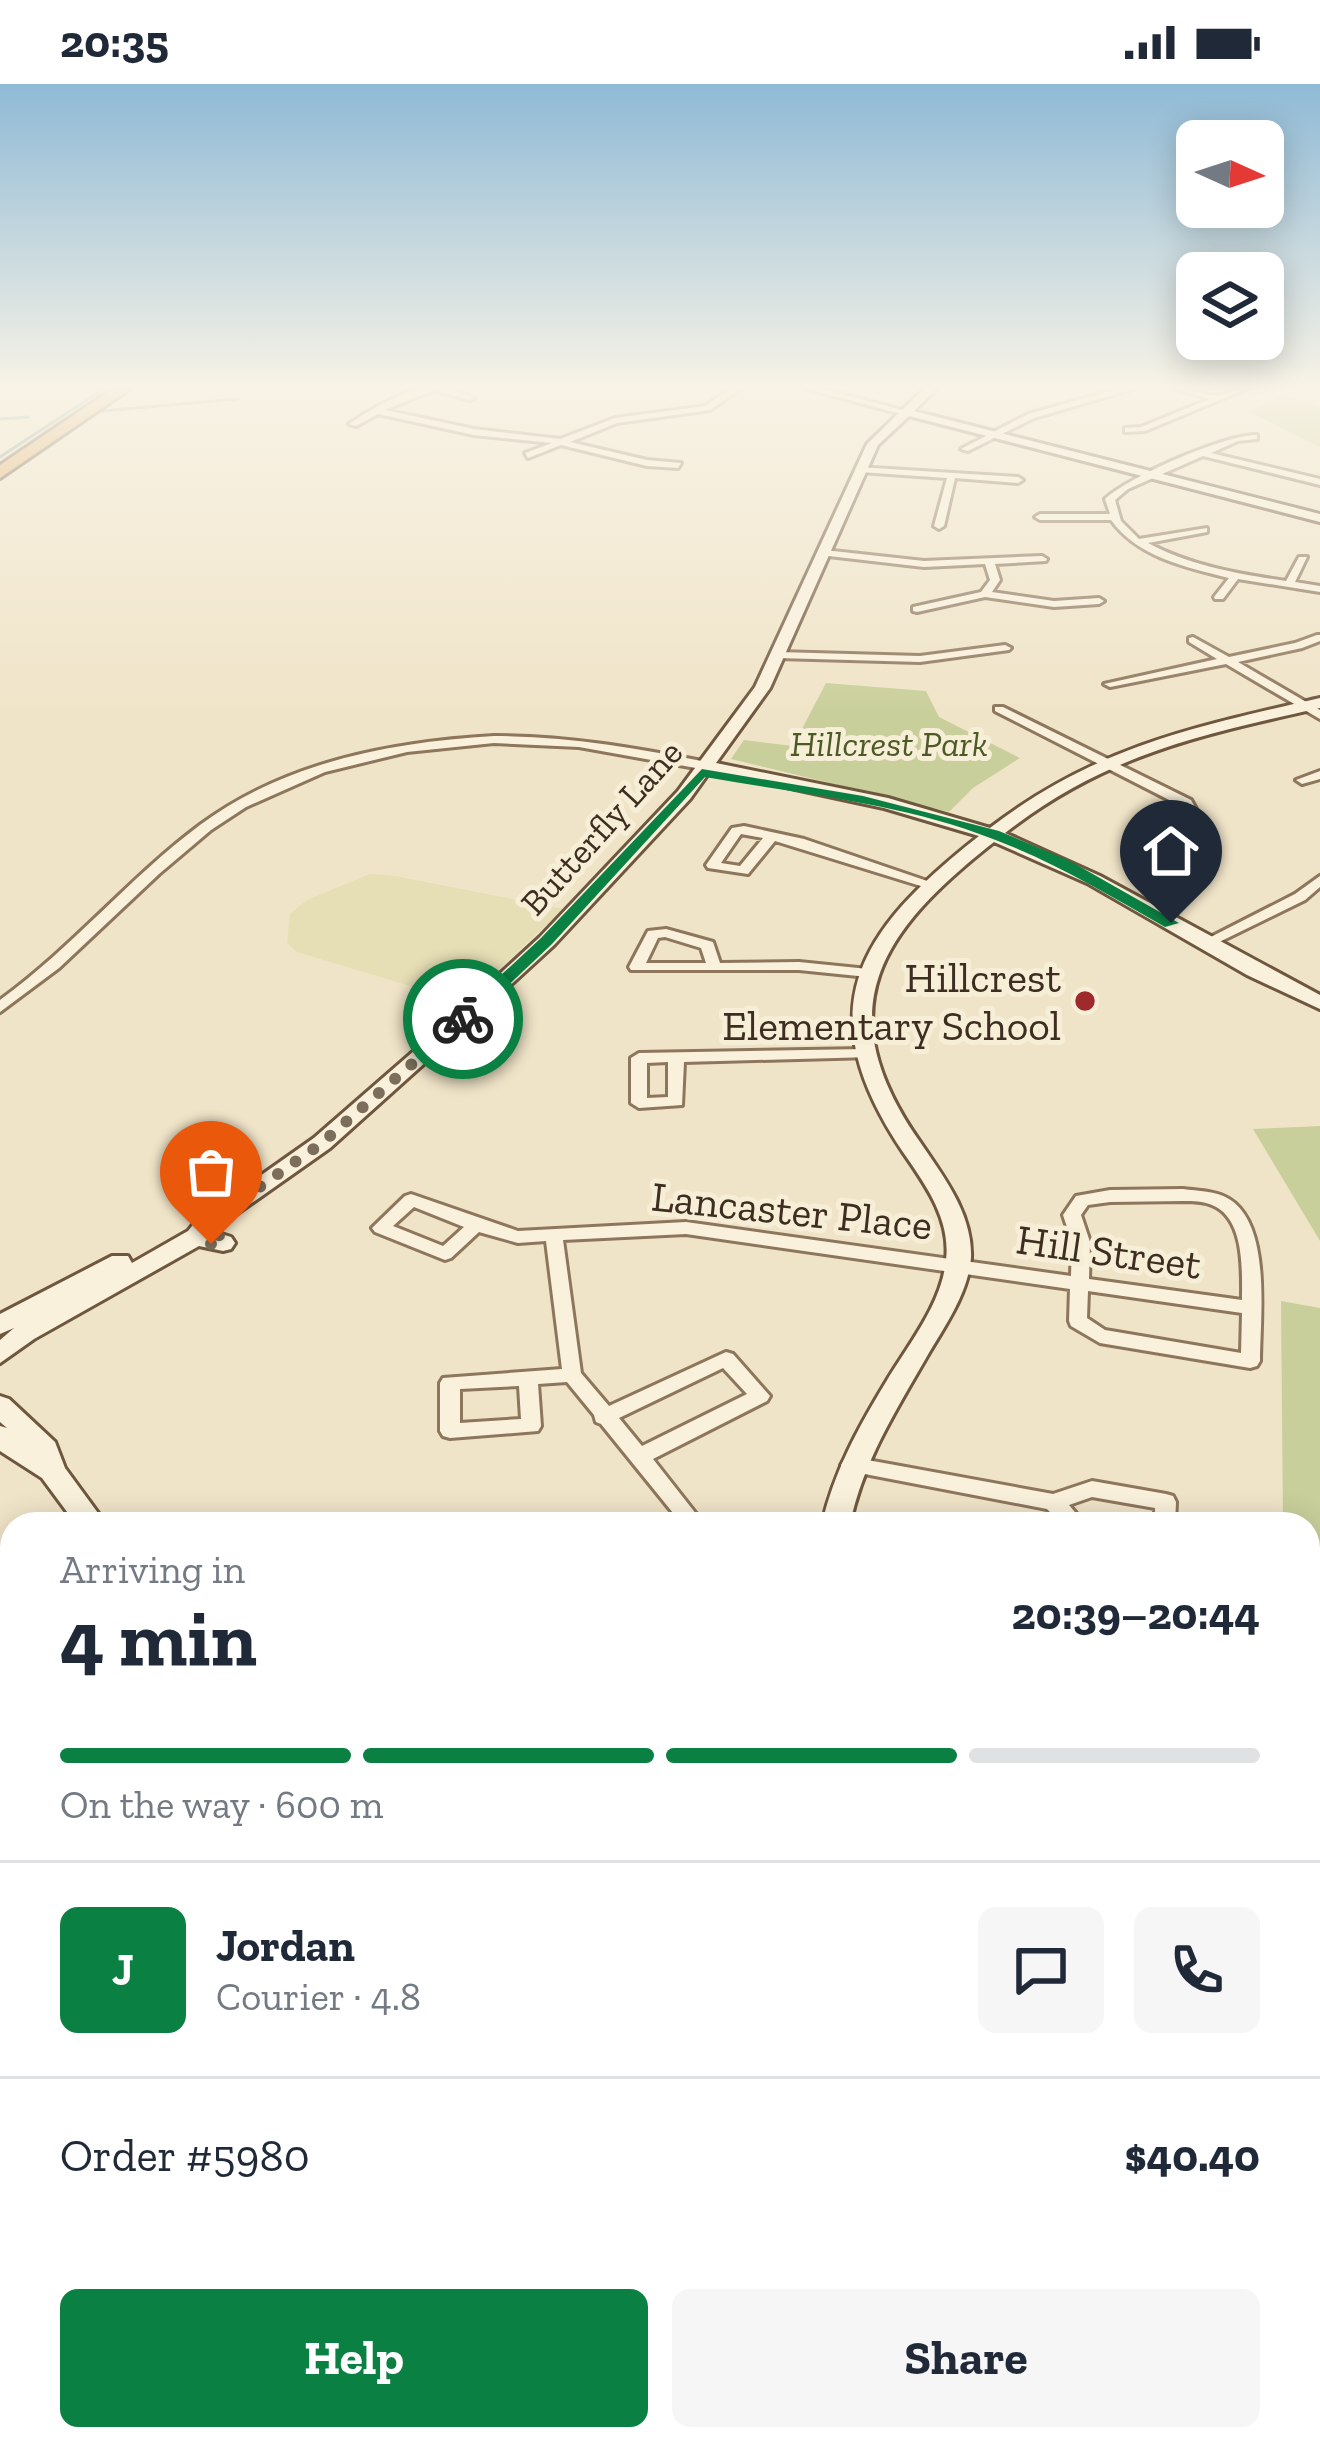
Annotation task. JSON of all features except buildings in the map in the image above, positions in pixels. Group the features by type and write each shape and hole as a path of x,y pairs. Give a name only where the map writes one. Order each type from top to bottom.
{"street":[{"name":"Butterfly Lane","path":"0,1354 200,1232 322,1143 547,941 705,769 742,720 778,655 850,494"},
{"path":"939,526 947,494"},
{"path":"1110,517 1110,500 1119,494"},
{"path":"1228,494 1320,518"},
{"path":"1040,517 1110,517 1137,542 1187,564 1320,590"},
{"path":"1137,542 1204,530"},
{"path":"824,554 924,564 1042,559"},
{"path":"1288,584 1304,560"},
{"path":"986,594 995,580 990,564"},
{"path":"1219,597 1236,575"},
{"path":"916,609 986,594 1054,604 1099,601"},
{"path":"1110,684 1317,638"},
{"path":"1193,640 1315,708"},
{"path":"778,655 920,659 1005,648"},
{"path":"839,1512 851,1465 947,1301 960,1249 952,1216 874,1084 866,1054 868,973 890,926 929,884 994,834 1042,798 1108,761 1161,742 1315,708"},
{"path":"999,710 1174,794 1193,812 1190,834 1162,849"},
{"path":"0,1007 43,976 209,824 277,787 363,759 480,742 540,740 806,789 994,834 1065,865 1320,1003"},
{"path":"1302,780 1320,775"},
{"path":"771,836 929,884"},
{"path":"1206,943 1300,897 1320,880"},
{"path":"714,968 708,945 666,933 652,934 635,965 639,969 714,968 799,966 868,973"},
{"path":"676,1058 866,1054"},
{"path":"1207,1198 1227,1204 1244,1227 1250,1308 1250,1361 1130,1343 1087,1331 1078,1321 1081,1241 1072,1215 1082,1200 1207,1198"},
{"name":"Lancaster Place","path":"476,1225 446,1254 381,1228 411,1200 518,1237 618,1228 686,1228 958,1264"},
{"name":"Butterfly Lane","path":"0,1325 182,1229 200,1232"},
{"path":"554,1237 572,1375 684,1512"},
{"name":"Hill Street","path":"958,1264 1250,1308"},
{"path":"603,1418 726,1359 760,1396 639,1457"},
{"path":"527,1378 531,1426 450,1431 451,1383 572,1375"},
{"path":"0,1406 46,1449 52,1471 83,1512"},
{"path":"0,1436 28,1460 52,1471"},
{"path":"851,1465 1053,1502 1092,1489 1166,1502 1166,1512"},
{"path":"1053,1502 1063,1512"}],"shaded area":[{"path":"370,874 563,909 464,1002 297,952 287,943 290,914 307,900"}],"green space":[{"name":"Hillcrest Park","path":"826,683 926,691 939,717 1020,758 973,788 949,812 731,759 744,740 793,746"},
{"path":"1320,1126 1320,1241 1253,1129"},
{"path":"1281,1301 1320,1308 1320,1512 1283,1512"}],"way so far":[{"path":"211,1244 223,1243 222,1237 204,1226 322,1143 463,1019"}],"place":[{"name":"Hillcrest Elementary School","path":"1085,1001"}],"route":[{"path":"463,1019 547,941 702,773 863,800 994,834 1065,865 1171,923"}]}
